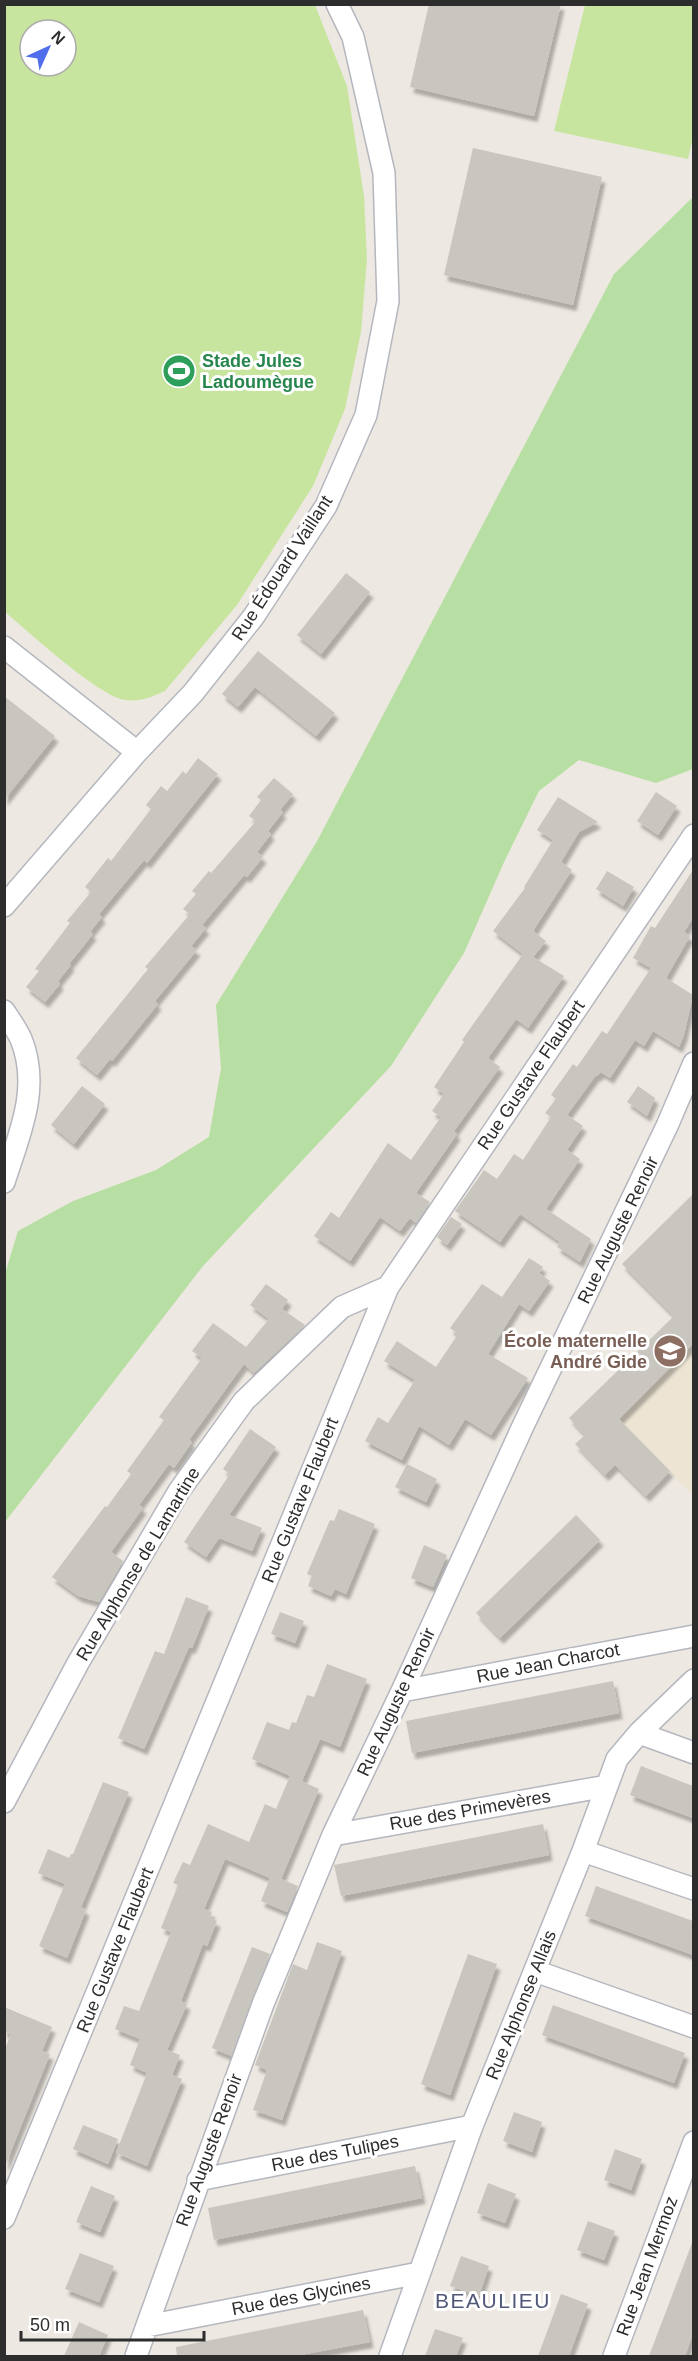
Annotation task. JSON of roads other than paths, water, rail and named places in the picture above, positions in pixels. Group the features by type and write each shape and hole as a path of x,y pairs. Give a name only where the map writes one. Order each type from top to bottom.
{"street":[{"name":"Rue Édouard Vaillant","path":"4,906 137,752 193,693 254,616 326,506 366,415 388,301 384,173 353,37 337,4"},
{"path":"4,647 137,752"},
{"name":"Rue Gustave Flaubert","path":"4,2218 388,1287 693,835"},
{"path":"4,1011 21,1039 31,1076 28,1107 4,1182"},
{"name":"Rue Auguste Renoir","path":"136,2356 262,2004 333,1835 402,1691 523,1426 667,1126 693,1063"},
{"name":"Rue Alphonse de Lamartine","path":"4,1802 78,1663 178,1491 244,1401 342,1306 388,1287"},
{"name":"Rue Jean Charcot","path":"402,1691 693,1636"},
{"name":"Rue Alphonse Allais","path":"390,2356 472,2126 583,1851 616,1759 693,1680"},
{"path":"639,1733 693,1753"},
{"name":"Rue des Primevères","path":"333,1835 607,1786"},
{"path":"583,1851 693,1889"},
{"path":"535,1971 693,2027"},
{"name":"Rue des Tulipes","path":"198,2180 472,2126"},
{"name":"Rue Jean Mermoz","path":"614,2356 693,2142"},
{"name":"Rue des Glycines","path":"147,2326 419,2273"}],"place":[{"name":"Stade Jules Ladoumègue","path":"179,371"},
{"name":"École maternelle André Gide","path":"670,1351"}],"district":[{"name":"BEAULIEU","path":"493,2300"}]}
